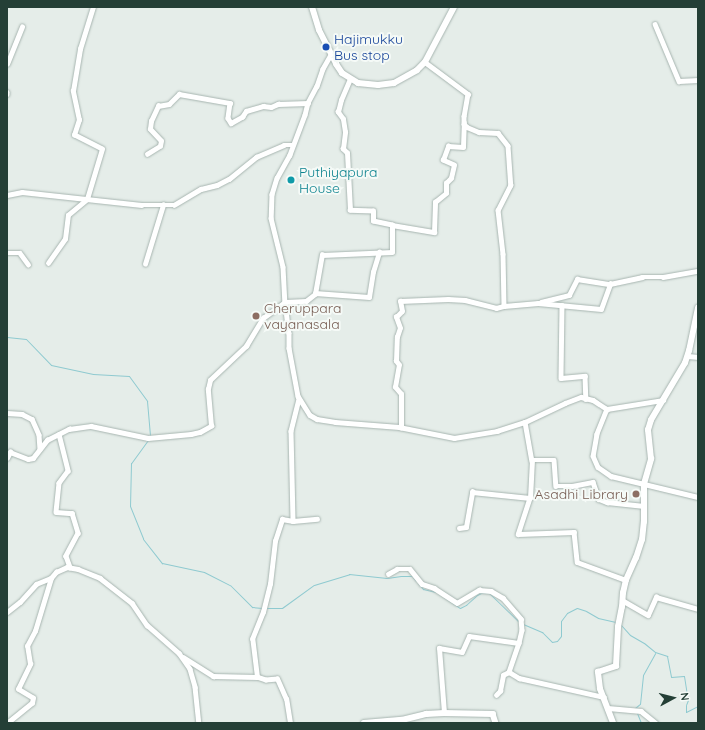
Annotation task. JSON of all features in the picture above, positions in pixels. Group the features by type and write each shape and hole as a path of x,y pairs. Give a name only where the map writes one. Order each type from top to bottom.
{"main road":[{"path":"312,7 319,30 331,55 342,72 350,79 364,84 378,85 394,83 417,70 425,62 454,7"}],"street":[{"path":"48,263 65,240 68,215 87,199 102,149 74,135 79,120 73,91 80,49 94,7"},
{"path":"655,24 680,81 698,80"},
{"path":"7,64 22,27"},
{"path":"331,55 308,103 305,115 293,145 277,178 272,194 270,210 272,227 283,267 289,348 299,399 310,415 317,419 335,422 401,428 454,438 497,431 525,422 564,402 581,397 607,409 663,400"},
{"path":"350,79 341,100 338,112 343,119 345,132 343,149 347,153 350,210 373,211 372,221 434,232 435,202 446,193 446,184 451,178 454,165 444,160 448,146 463,147 464,116 468,94 425,62"},
{"path":"147,154 160,146 161,141 150,129 151,121 158,106 169,104 179,94 230,103 228,118 232,123 242,117 246,111 262,106 271,107 278,104 308,103"},
{"path":"464,116 464,124 467,127 479,132 498,133 508,146 511,186 498,210 503,254 504,306"},
{"path":"7,195 22,192 141,205 174,205 201,189 220,184 229,179 256,157 284,145 293,145"},
{"path":"145,264 163,205"},
{"path":"7,458 10,452 28,459 33,458 48,440 69,429 91,426 150,437 191,434 200,432 210,426 208,388 210,380 246,346 263,318 285,302 306,301 315,292 322,255 392,252 392,225"},
{"path":"315,292 369,297 373,272 379,252"},
{"path":"7,253 20,253 28,264"},
{"path":"538,303 568,294 577,280 610,284 642,277 663,277 698,271"},
{"path":"401,428 401,394 395,387 399,365 396,361 397,337 400,328 396,317 402,311 400,301 448,299 465,300 496,308 538,303 601,309 610,284"},
{"path":"562,305 561,378 585,376 586,398"},
{"path":"613,723 598,682 598,672 616,666 618,627 626,580 642,540 644,484 651,459 648,430 651,420 673,386 688,356 698,308"},
{"path":"688,356 698,357"},
{"path":"293,521 291,431 299,399"},
{"path":"607,409 597,434 593,456 598,468 611,476 698,497"},
{"path":"7,414 22,414 32,419 38,435 40,449"},
{"path":"525,422 532,460 530,498 518,534 574,532 577,562 626,580"},
{"path":"59,434 68,471 59,483 56,512 72,513 78,533 66,556 70,568"},
{"path":"532,460 554,460 556,486 572,486 593,482 599,499 607,502 644,506"},
{"path":"458,528 466,527 472,492 530,498"},
{"path":"257,677 252,639 263,612 270,584 274,541 282,519 293,521 317,519"},
{"path":"7,723 32,703 33,698 18,689 30,664 27,646 35,631 51,578 56,572 67,567 100,578 132,602 147,625 181,656 213,676 257,677 266,680 277,679 286,698 290,723"},
{"path":"388,574 397,569 410,569 422,584 434,588 457,603 479,590 492,591 503,598 521,623 519,643 509,672 503,675 500,691 496,695"},
{"path":"7,612 20,602 36,584 51,578"},
{"path":"622,600 648,615 656,597 698,609"},
{"path":"444,713 439,648 462,652 469,636 519,643"},
{"path":"181,656 192,674 199,723"},
{"path":"509,672 519,678 604,697"},
{"path":"608,708 642,710 655,723"},
{"path":"364,723 402,720 426,714 444,713 493,714 496,723"}],"waterway":[{"path":"7,337 26,339 51,365 93,374 129,376 147,401 150,436"},
{"path":"148,440 131,463 130,506 143,539 162,563 204,572 231,586 252,607 262,608"},
{"path":"265,608 282,608 314,585 349,574 387,578 412,576 416,581"},
{"path":"418,583 423,589 436,592"},
{"path":"444,597 460,608 466,605 477,595 481,593 489,593 520,623"},
{"path":"523,624 542,632 552,642 557,641 561,636 561,621 567,613 577,608 598,618 616,622"},
{"path":"621,625 630,635 644,643 655,652 667,656 671,677 684,676 688,700 686,712 698,706"},
{"path":"635,708 640,704 643,675 655,653"},
{"path":"637,713 641,723"}],"place":[{"name":"Hajimukku Bus stop","path":"326,47"},
{"name":"Puthiyapura House","path":"291,180"},
{"name":"Cheruppara vayanasala","path":"256,316"},
{"name":"Asadhi Library","path":"636,494"}]}
